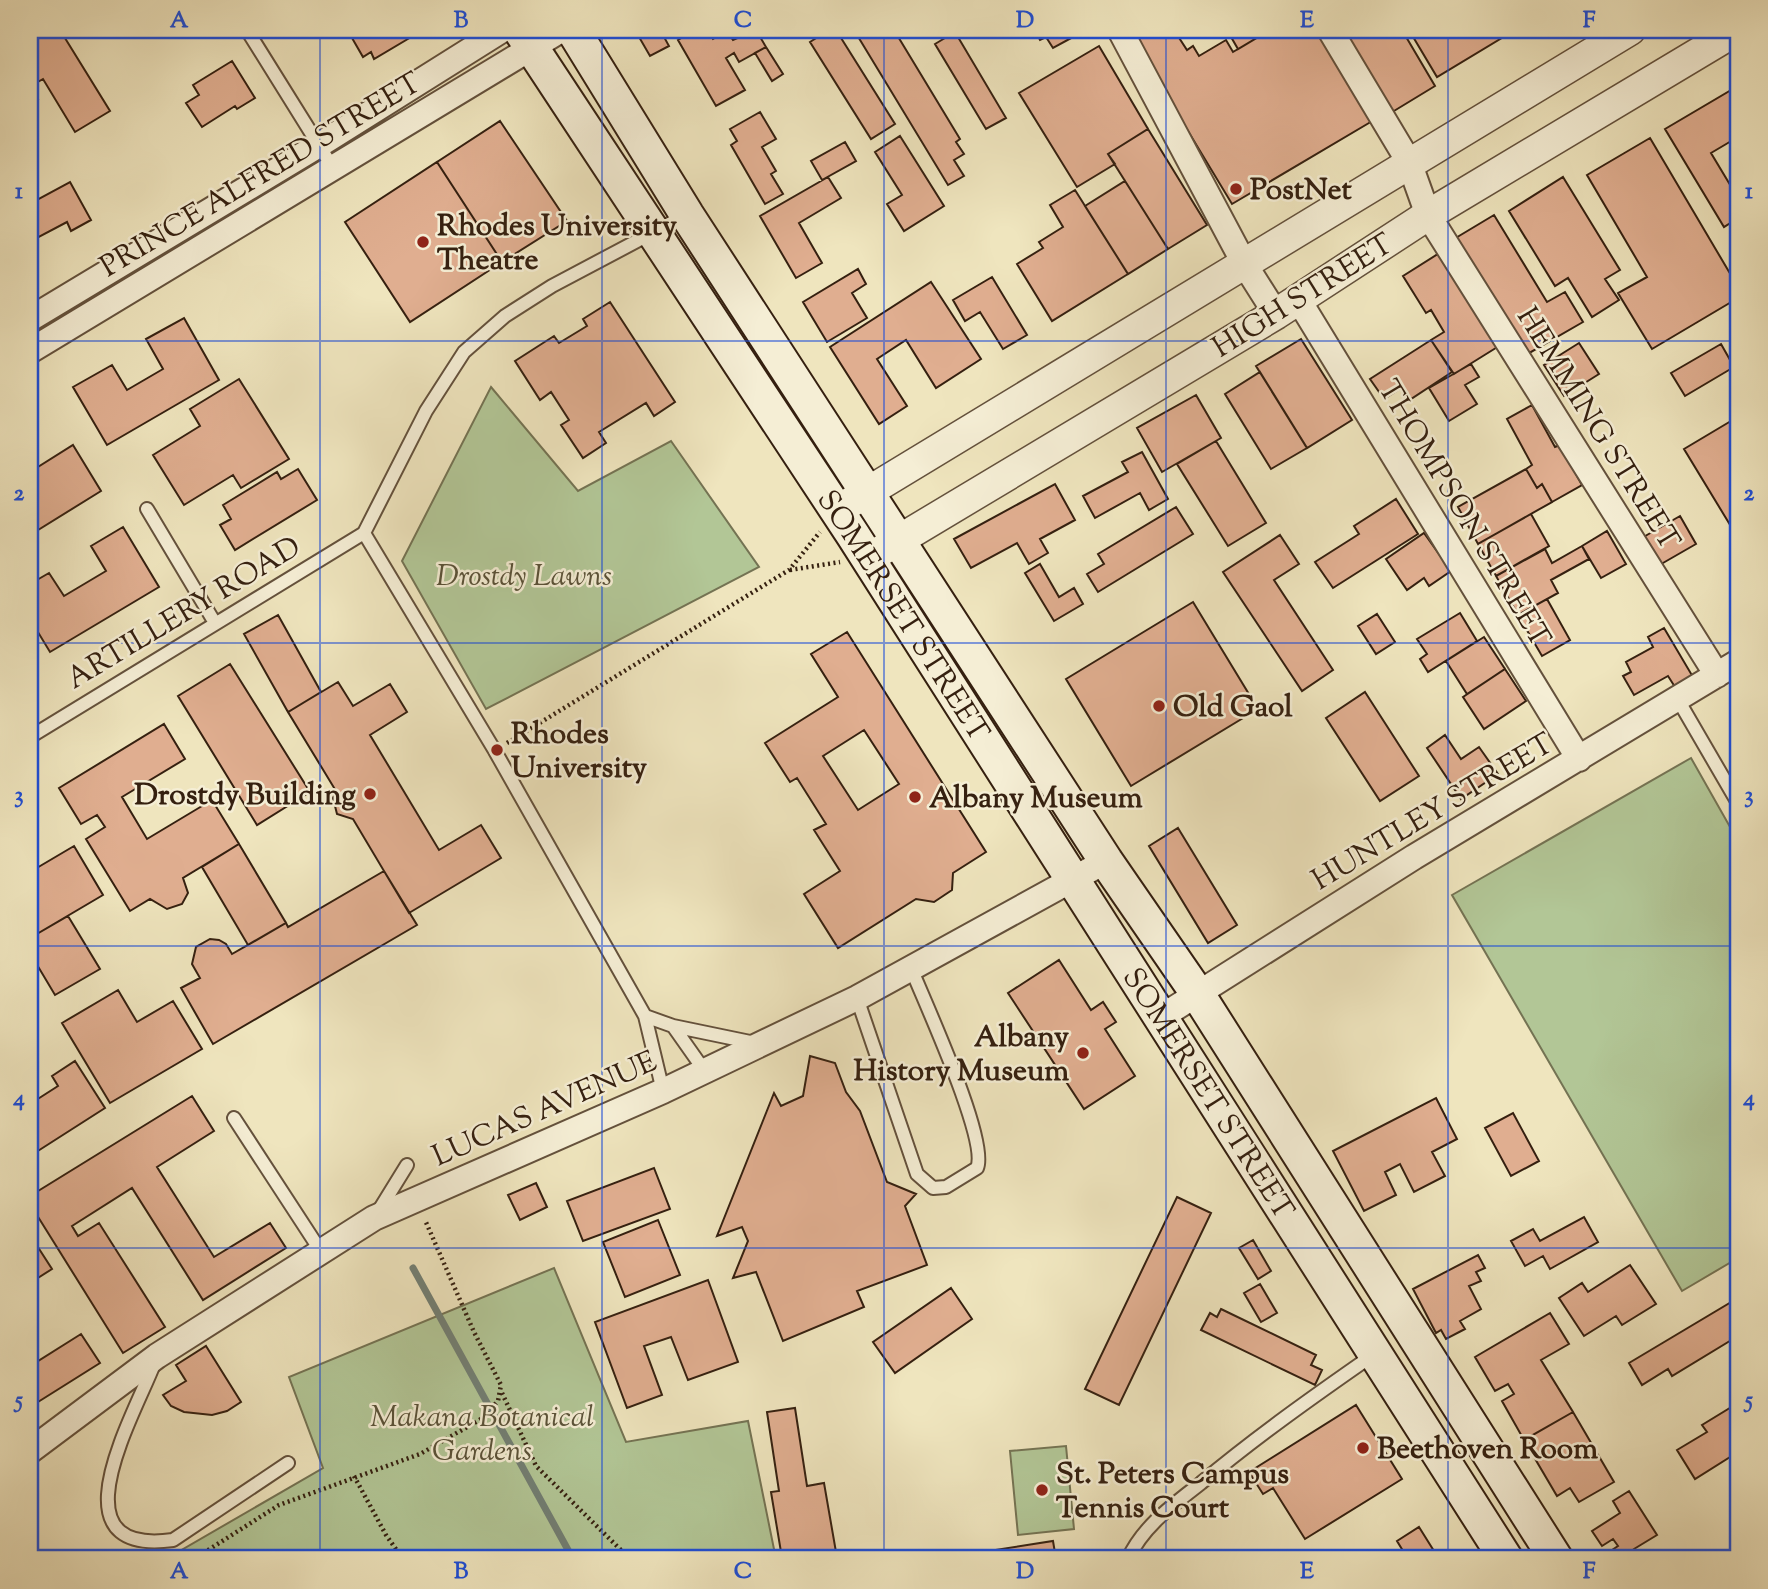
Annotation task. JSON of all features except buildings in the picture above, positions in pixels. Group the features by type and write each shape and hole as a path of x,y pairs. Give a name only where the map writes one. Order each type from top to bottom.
{"main road":[{"name":"SOMERSET STREET","path":"573,30 687,215 901,541 1106,861 1197,993 1556,1559"},
{"name":"SOMERSET STREET","path":"525,39 867,558 1506,1559"},
{"path":"1326,1276 1365,1259"},
{"path":"1462,1491 1499,1470"}],"street":[{"name":"PRINCE ALFRED STREET","path":"30,319 502,30"},
{"name":"PRINCE ALFRED STREET","path":"30,351 333,168 525,39 561,30"},
{"name":"THOMPSON STREET","path":"1120,30 1245,265 1287,307 1579,759"},
{"name":"HEMMING STREET","path":"1330,30 1409,162 1428,215 1717,675"},
{"name":"HIGH STREET","path":"836,512 867,490 1245,265 1409,162 1630,30"},
{"name":"HIGH STREET","path":"867,558 901,541 1287,307 1428,215 1737,30"},
{"name":"HUNTLEY STREET","path":"1161,1017 1414,857 1738,662"},
{"name":"LUCAS AVENUE","path":"30,1451 157,1356 374,1218 663,1091 857,998 1070,878 1106,861"}],"lane":[{"path":"247,30 333,168"},
{"path":"663,1091 645,1016 495,751 364,533 426,411 464,352 505,316 552,286 687,215"},
{"path":"147,509 215,623"},
{"name":"ARTILLERY ROAD","path":"30,737 364,533"},
{"path":"1677,698 1738,803"},
{"path":"857,998 917,1174 933,1188 946,1187 977,1168 980,1152 971,1119 911,968"},
{"path":"645,1016 673,1026 757,1044"},
{"path":"673,1026 704,1070"},
{"path":"234,1118 322,1253"},
{"path":"374,1218 407,1165"},
{"path":"1128,1559 1147,1528 1200,1483 1260,1434 1376,1353"},
{"path":"157,1356 108,1476 109,1514 116,1527 127,1536 151,1543 173,1540 288,1463"}],"path":[{"path":"495,751 789,570 836,512"},
{"path":"789,570 867,558"},
{"path":"416,1199 537,1466 630,1559"},
{"path":"194,1559 279,1505 420,1454 481,1419 502,1393"},
{"path":"354,1476 386,1535 403,1559"}],"green space":[{"name":"Drostdy Lawns","path":"491,387 578,491 671,441 759,567 486,709 402,561"},
{"path":"1691,758 1738,841 1738,1258 1682,1291 1452,895"},
{"name":"Makana Botanical Gardens","path":"554,1268 626,1442 748,1421 776,1559 166,1559 323,1468 289,1377"},
{"name":"St. Peters Campus Tennis Court","path":"1066,1446 1074,1529 1018,1535 1010,1451"}],"waterway":[{"path":"413,1268 573,1559"}],"place":[{"name":"PostNet","path":"1236,189"},
{"name":"Rhodes University Theatre","path":"423,242"},
{"name":"Old Gaol","path":"1159,706"},
{"name":"Rhodes University","path":"497,750"},
{"name":"Drostdy Building","path":"370,794"},
{"name":"Albany Museum","path":"915,797"},
{"name":"Albany History Museum","path":"1083,1053"},
{"name":"Beethoven Room","path":"1363,1448"},
{"name":"St. Peters Campus Tennis Court","path":"1042,1490"}]}
